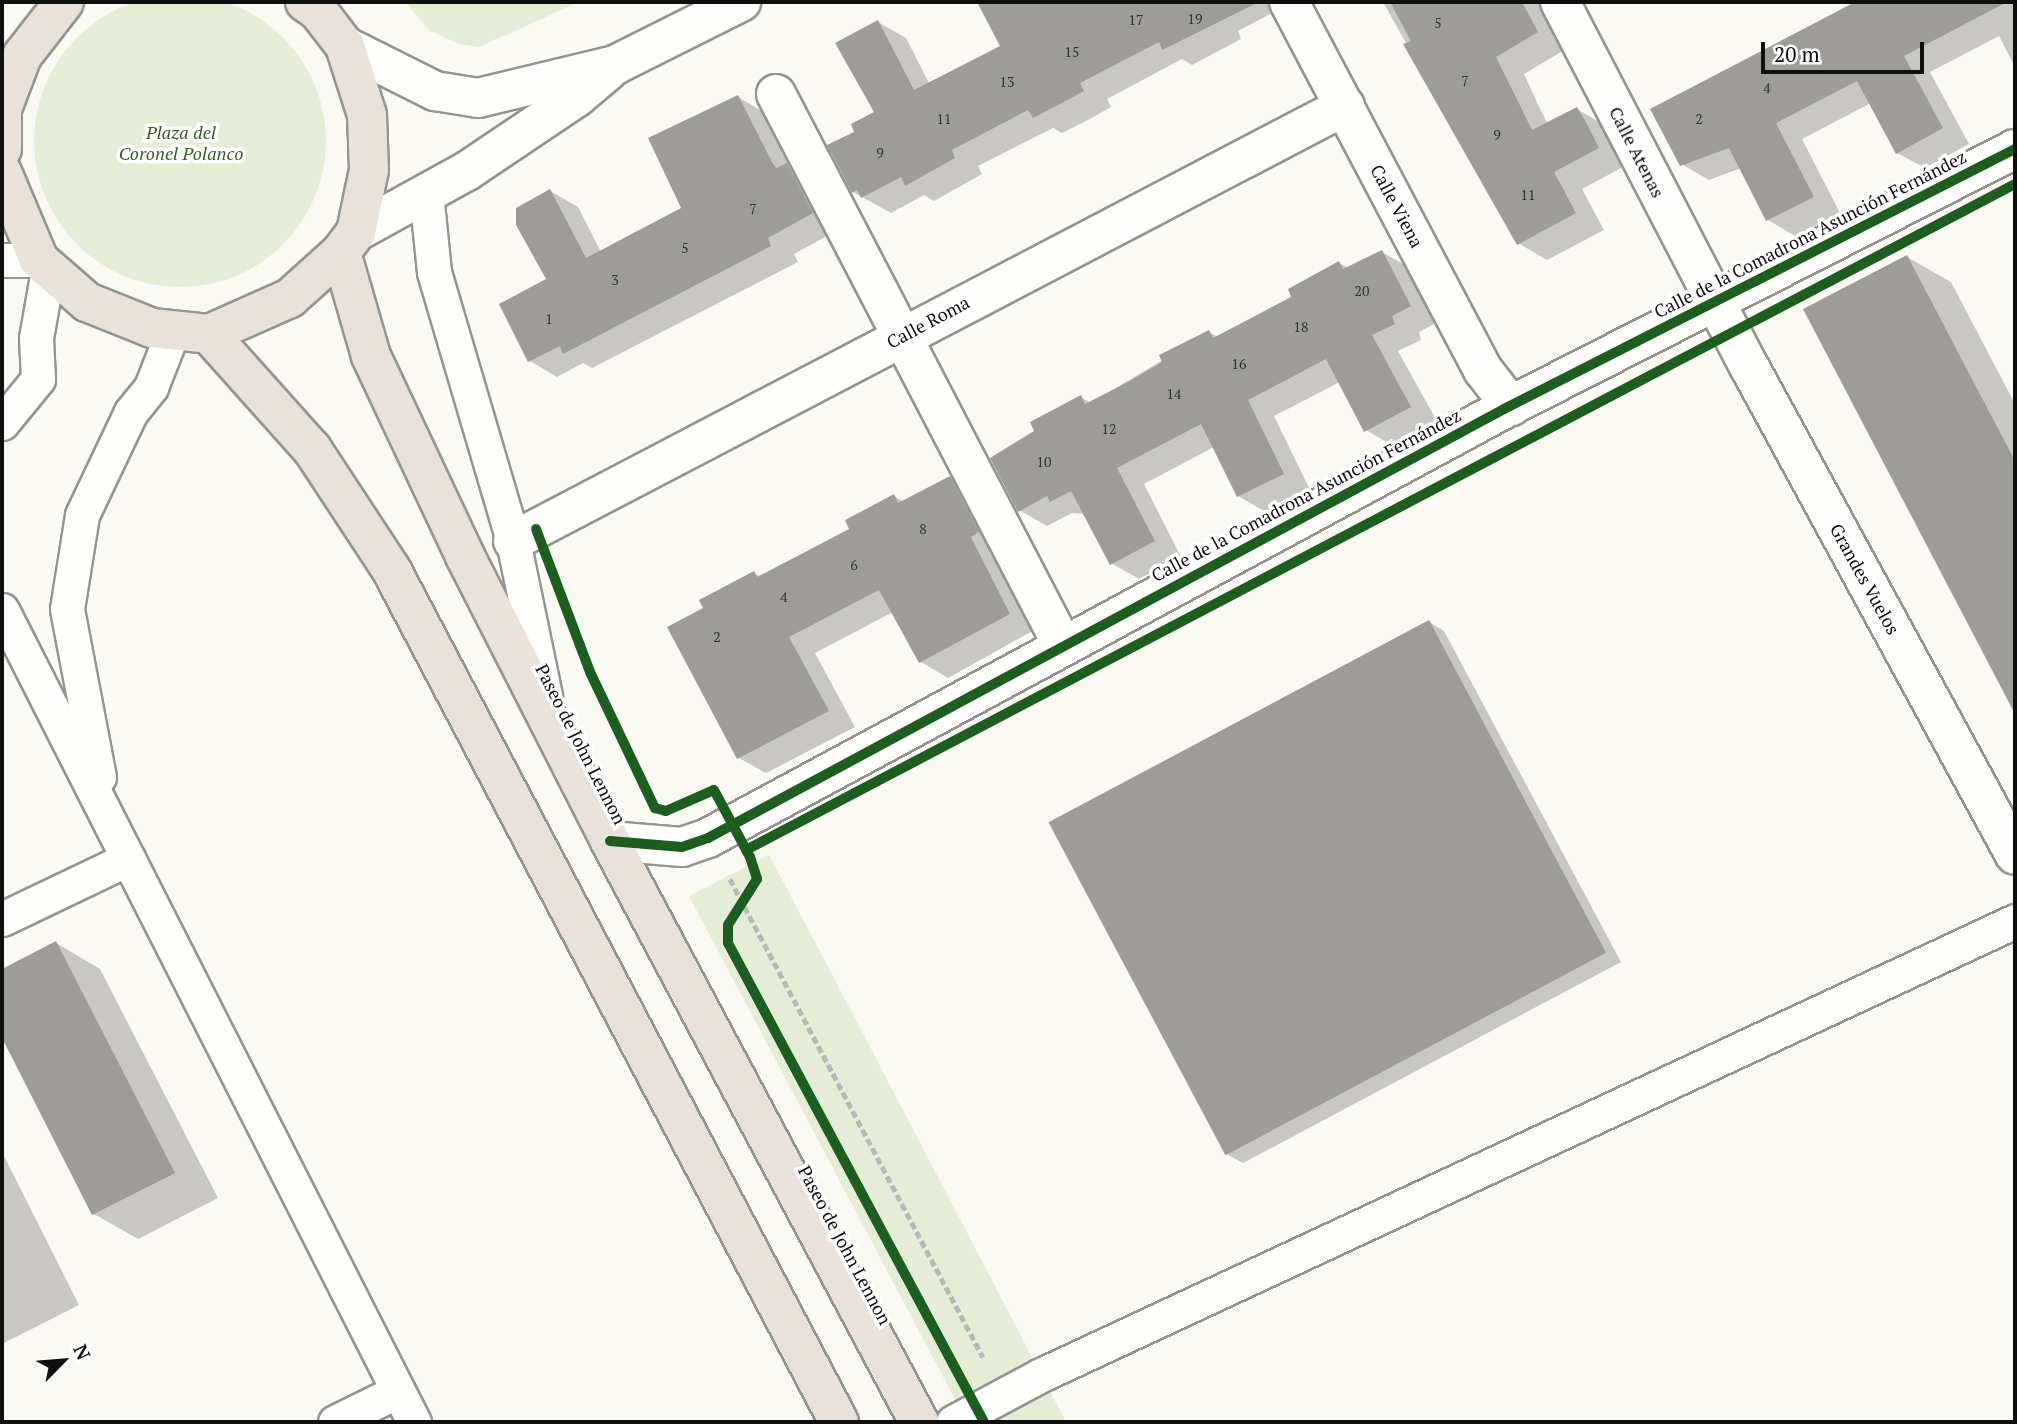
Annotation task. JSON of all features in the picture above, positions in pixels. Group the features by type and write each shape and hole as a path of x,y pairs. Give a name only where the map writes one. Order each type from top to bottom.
{"highway":[{"path":"2,149 2,109 22,56 64,2"},
{"path":"2,172 43,265 87,302 152,328 191,332 290,298 348,242 369,170 367,115 345,46 318,10 304,2"},
{"name":"Paseo de John Lennon","path":"348,242 371,356 610,841 919,1422"},
{"path":"191,332 312,449 392,571 839,1422"}],"street":[{"path":"345,46 435,91 478,98 615,65 741,2"},
{"name":"Calle Viena","path":"1289,2 1483,370 1510,406"},
{"name":"Calle Atenas","path":"1560,2 1716,302"},
{"path":"348,242 577,97 615,65"},
{"path":"776,94 1063,646"},
{"name":"Calle Roma","path":"513,541 1345,106"},
{"name":"Calle de la Comadrona Asunción Fernández","path":"610,841 653,848 697,843 1510,406 2015,149"},
{"name":"Grandes Vuelos","path":"1716,302 2015,855"}],"lane":[{"path":"426,193 434,272 513,541 550,722"},
{"path":"2,260 43,265 36,338 38,379 2,423"},
{"path":"107,817 67,610 82,515 131,412 191,332"},
{"path":"2,610 414,1422"},
{"path":"2,919 128,859"},
{"path":"954,1422 1004,1395 2015,921"},
{"path":"335,1422 398,1391"}],"path":[{"path":"728,876 745,899 1004,1395"},
{"path":"732,918 745,899"}],"green space":[{"name":"Plaza del Coronel Polanco","path":"180,-5 208,-2 236,7 261,20 283,38 301,60 314,85 323,113 326,141 323,169 314,197 301,222 283,244 261,262 236,275 208,284 180,287 152,284 124,275 99,262 77,244 59,222 46,197 37,169 34,141 37,113 46,85 59,60 77,38 99,20 124,7 152,-2"},
{"path":"405,2 579,2 479,47 459,44 430,31"},
{"path":"769,855 1066,1422 967,1422 689,896"}],"building":[{"path":"977,2 1259,2 1162,50 1159,42 1080,83 1084,91 1033,118 1028,110 952,150 955,158 905,186 901,177 861,198 857,190 852,193 827,145 854,132 851,124 874,112 835,43 878,20 914,90 1000,46"},
{"path":"1390,2 1522,2 1538,32 1496,57 1532,130 1577,107 1587,124 1599,148 1554,172 1576,213 1517,245 1403,44 1411,41"},
{"path":"1855,2 2007,2 1904,56 1943,128 1896,154 1857,81 1776,123 1814,197 1766,221 1729,148 1680,166 1650,109"},
{"path":"738,95 772,162 776,168 787,163 813,213 768,238 771,246 563,354 560,346 528,362 499,304 546,279 516,225 516,208 550,189 586,258 681,208 648,138"},
{"path":"1382,250 1411,306 1392,316 1395,324 1372,335 1411,407 1364,432 1326,359 1248,400 1284,474 1237,497 1201,424 1117,468 1155,541 1110,565 1071,491 1050,502 1047,496 1018,512 990,458 1034,431 1030,422 1081,395 1085,404 1128,382 1162,362 1159,355 1209,330 1213,338 1291,297 1288,289 1339,261 1343,269"},
{"path":"1907,255 2015,461 2015,714 1803,309"},
{"path":"950,476 979,532 971,537 1010,614 919,663 879,590 789,637 829,711 737,759 667,627 703,608 699,600 754,571 757,577 849,529 845,520 894,494 898,503"},
{"path":"1429,620 1606,953 1225,1155 1048,822"},
{"path":"56,941 175,1173 92,1215 2,1038 2,969"}],"cycle path":[{"path":"610,841 682,847 708,838 1504,409 2015,149"},
{"path":"746,850 2015,184"},
{"path":"536,529 590,672 655,808 666,811 714,790 750,857 757,879 728,925 728,943 984,1422"}]}
